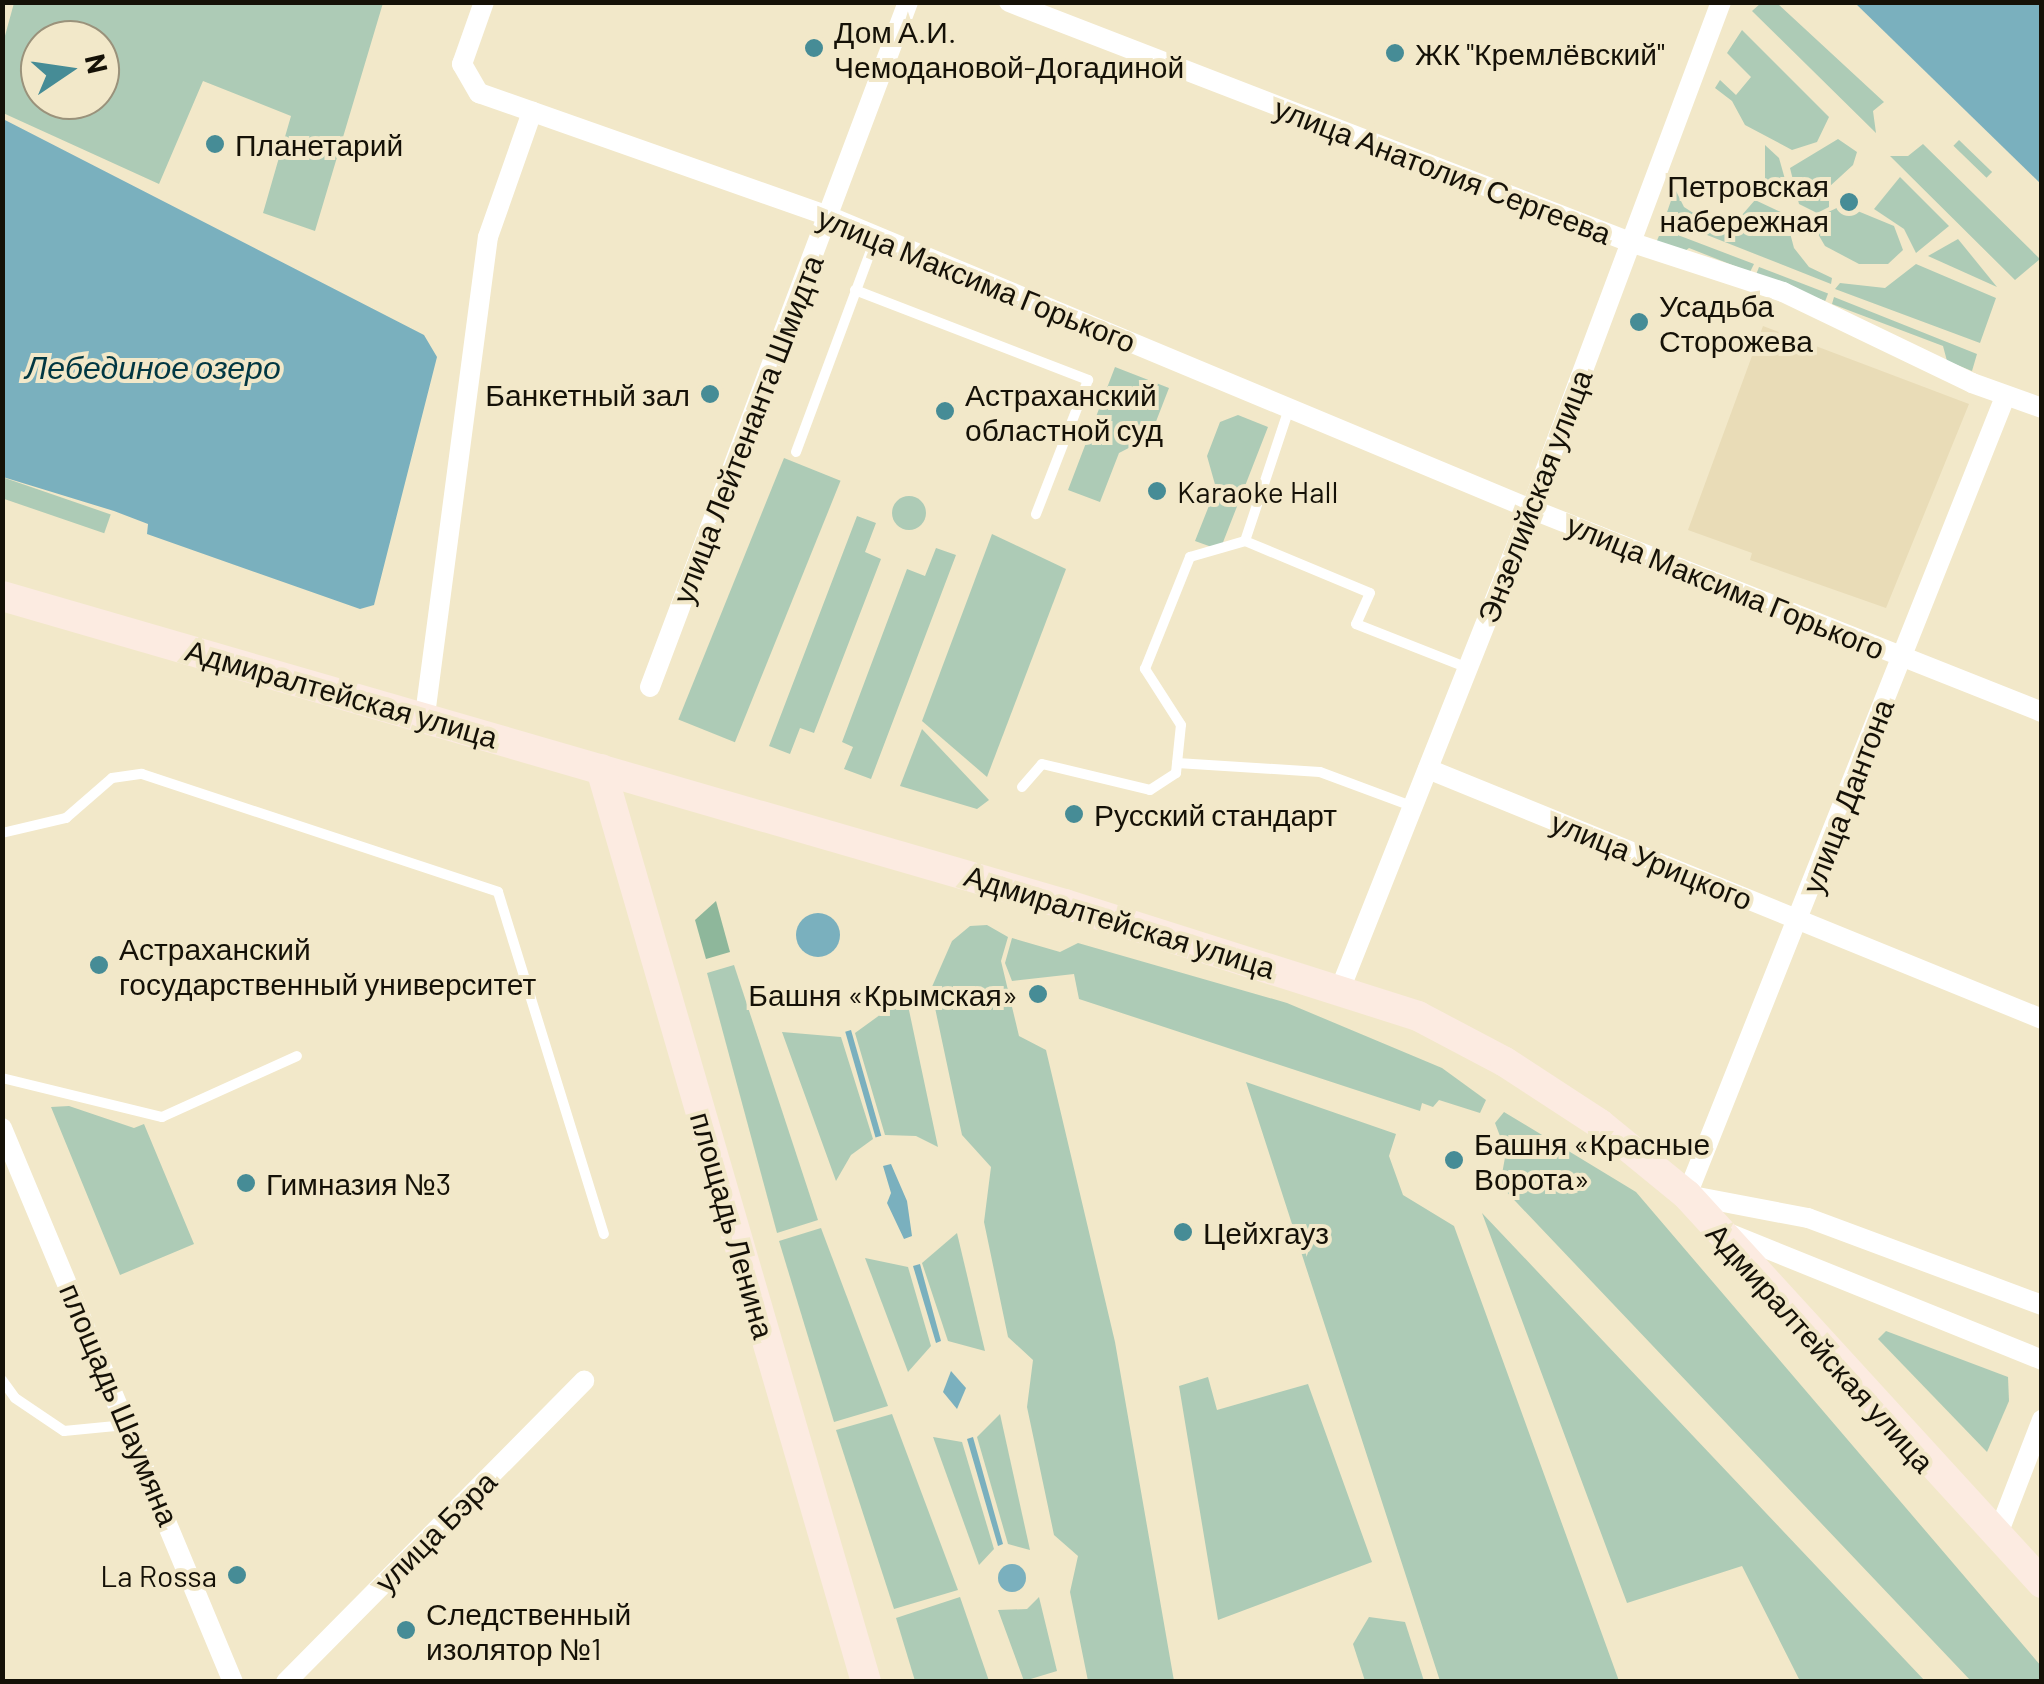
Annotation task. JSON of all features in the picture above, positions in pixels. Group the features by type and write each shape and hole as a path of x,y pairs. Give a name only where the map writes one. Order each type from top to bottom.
{"main road":[{"name":"Адмиралтейская улица","path":"2,596 425,715 1341,987 1418,1016 1505,1062 1600,1124 1687,1195 1708,1225 2042,1583"},
{"name":"площадь Ленина","path":"601,769 866,1682"}],"street":[{"name":"улица Максима Горького","path":"484,2 462,64 472,90 828,216 1531,509 2042,712"},
{"name":"улица Лейтенанта Шмидта","path":"650,687 908,2"},
{"name":"улица Анатолия Сергеева","path":"1009,2 1630,242 1783,292 2004,397 2042,408"},
{"name":"Энзелийская улица","path":"1341,987 1416,808 1721,2"},
{"path":"425,715 488,237 532,112"},
{"name":"улица Дантона","path":"1687,1195 2004,397"},
{"name":"улица Урицкого","path":"1428,769 2042,1019"},
{"name":"площадь Шаумяна","path":"2,1128 131,1424 233,1682"},
{"path":"1687,1195 1808,1218 2042,1305"},
{"path":"1708,1225 2042,1360"},
{"name":"улица Бэра","path":"286,1682 584,1380"},
{"path":"1996,1538 2042,1420"}],"lane":[{"path":"796,452 877,236"},
{"path":"855,290 1088,380 1036,514"},
{"path":"1245,541 1290,408"},
{"path":"1022,786 1042,764 1150,790 1176,773 1180,725 1145,668 1190,558 1245,541 1370,594 1356,624 1468,668"},
{"path":"1177,763 1320,772 1416,808"},
{"path":"2,833 66,818 112,778 142,774 498,892 604,1234"},
{"path":"2,1078 162,1117 298,1056"},
{"path":"2,1380 15,1398 64,1432 131,1424"}],"shaded area":[{"path":"1763,326 1969,404 1886,608 1750,560 1752,553 1688,530"}],"green space":[{"path":"14,3 383,3 315,231 263,213 291,116 203,81 159,184 3,113 3,43"},
{"path":"1761,3 1777,3 1884,102 1873,111 1876,133 1752,11"},
{"path":"1742,30 1829,117 1817,142 1792,150 1745,125 1732,101 1715,88 1720,80 1736,95 1751,77 1727,53"},
{"path":"1838,139 1857,152 1853,165 1829,187 1829,207 1817,213 1799,204 1790,168"},
{"path":"1959,140 1992,172 1987,178 1953,146"},
{"path":"1923,144 2040,259 2015,280 1890,156 1908,156"},
{"path":"1765,145 1779,158 1790,197 1765,189"},
{"path":"1900,177 1949,226 1916,253 1904,229 1874,209"},
{"path":"1675,189 1684,207 1701,218 1695,231 1665,218"},
{"path":"1755,200 1785,214 1794,248 1809,267 1832,278 1831,284 1702,233 1706,222 1735,223"},
{"path":"1843,205 1894,226 1903,250 1888,264 1859,264 1825,246 1818,234 1822,215"},
{"path":"1662,229 1754,264 1750,272 1689,248 1681,254 1655,245"},
{"path":"1958,239 1997,287 1928,256"},
{"path":"1916,264 1996,298 1980,343 1835,289 1840,283 1885,288"},
{"path":"1759,267 1828,294 1825,301 1756,274"},
{"path":"1834,297 1977,354 1972,371 1947,361 1943,346 1832,304"},
{"path":"1115,367 1169,388 1150,437 1119,453 1100,502 1068,490"},
{"path":"1238,415 1268,427 1220,550 1195,541 1216,488 1207,456 1220,422"},
{"path":"784,458 841,481 735,742 678,719"},
{"path":"2,477 111,514 104,533 2,498"},
{"path":"909,496 921,501 926,513 921,525 909,530 897,525 892,513 897,501"},
{"path":"857,516 876,523 865,552 881,559 814,733 800,728 790,754 769,746"},
{"path":"992,534 1066,569 987,777 922,721"},
{"path":"936,548 956,555 871,779 844,769 853,747 842,742 907,569 925,576"},
{"path":"922,729 989,800 977,809 900,786"},
{"path":"716,901 730,952 706,959 695,920"},
{"path":"987,925 1008,937 1001,961 1019,1036 1046,1050 1115,1342 1174,1681 1088,1681 1070,1592 1078,1556 1054,1535 1027,1407 1033,1360 1008,1337 984,1222 991,1167 962,1135 931,989 952,941 970,926"},
{"path":"1012,938 1060,952 1078,943 1287,1003 1442,1068 1486,1100 1480,1113 1439,1100 1433,1107 1422,1103 1420,1111 1079,999 1074,974 1012,981 1005,963"},
{"path":"734,965 818,1220 777,1233 707,973"},
{"path":"906,996 938,1147 916,1136 885,1135 855,1033"},
{"path":"782,1032 841,1037 873,1139 851,1155 836,1181"},
{"path":"1246,1082 1396,1134 1389,1156 1403,1195 1454,1226 1619,1681 1440,1681"},
{"path":"69,1106 134,1128 144,1124 194,1244 120,1275 51,1107"},
{"path":"1504,1112 1636,1192 2041,1666 2041,1681 1971,1681 1500,1185 1506,1152 1495,1123"},
{"path":"1482,1213 1925,1681 1800,1681 1742,1566 1627,1603"},
{"path":"821,1228 888,1406 834,1422 779,1241"},
{"path":"957,1233 985,1351 948,1341 922,1263"},
{"path":"865,1258 908,1267 931,1346 908,1372"},
{"path":"1886,1331 2008,1377 2009,1401 1987,1452 1878,1339"},
{"path":"1208,1377 1217,1410 1308,1384 1372,1562 1218,1620 1179,1386"},
{"path":"892,1414 958,1590 894,1609 836,1430"},
{"path":"1000,1414 1030,1550 1008,1544 977,1437"},
{"path":"933,1437 962,1442 994,1549 979,1565"},
{"path":"960,1597 989,1681 915,1681 896,1618"},
{"path":"1039,1597 1057,1671 1024,1681 998,1610 1027,1609"},
{"path":"1369,1617 1405,1622 1424,1681 1365,1681 1353,1644"}],"water":[{"path":"1855,3 2041,3 2041,184"},
{"name":"Лебединое озеро","path":"3,119 424,335 437,357 374,605 360,609 147,534 148,524 114,511 3,477"},
{"path":"818,913 834,919 840,935 834,951 818,957 802,951 796,935 802,919"},
{"path":"851,1030 881,1136 876,1137 845,1032"},
{"path":"891,1164 907,1201 912,1236 904,1239 887,1203 891,1193 883,1166"},
{"path":"920,1264 941,1341 936,1343 913,1266"},
{"path":"951,1371 966,1388 957,1409 943,1392"},
{"path":"973,1437 1003,1544 998,1546 967,1439"},
{"path":"1012,1564 1022,1568 1026,1578 1022,1588 1012,1592 1002,1588 998,1578 1002,1568"}],"place":[{"name":"Дом А.И. Чемодановой-Догадиной","path":"814,48"},
{"name":"ЖК \"Кремлёвский\"","path":"1395,53"},
{"name":"Планетарий","path":"215,144"},
{"name":"Петровская набережная","path":"1849,202"},
{"name":"Усадьба Сторожева","path":"1639,322"},
{"name":"Банкетный зал","path":"710,394"},
{"name":"Астраханский областной суд","path":"945,411"},
{"name":"Karaoke Hall","path":"1157,491"},
{"name":"Русский стандарт","path":"1074,814"},
{"name":"Астраханский государственный университет","path":"99,965"},
{"name":"Башня «Крымская»","path":"1038,994"},
{"name":"Башня «Красные Ворота»","path":"1454,1160"},
{"name":"Гимназия №3","path":"246,1183"},
{"name":"Цейхгауз","path":"1183,1232"},
{"name":"La Rossa","path":"237,1575"},
{"name":"Следственный изолятор №1","path":"406,1630"}]}
